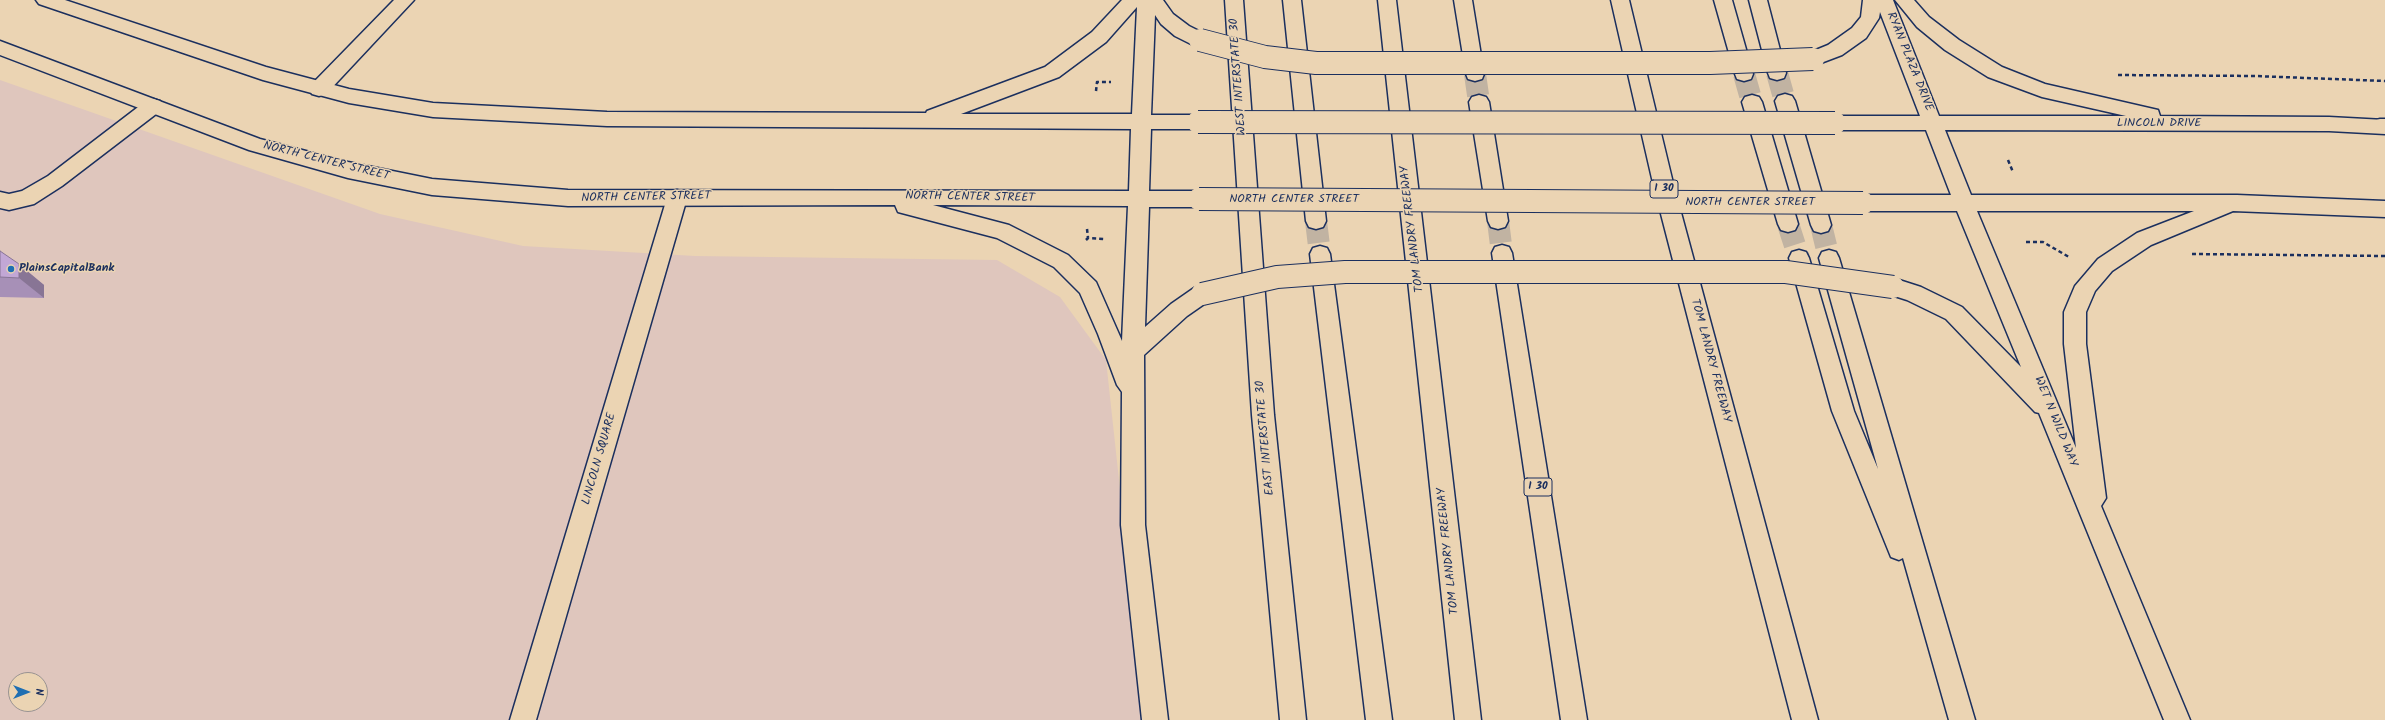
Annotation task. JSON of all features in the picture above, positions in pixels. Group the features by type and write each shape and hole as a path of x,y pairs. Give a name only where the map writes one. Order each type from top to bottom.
{"main road":[{"path":"45,0 232,64 350,96 434,110 511,116 615,119 921,121 1934,124"},
{"path":"319,88 405,0"},
{"path":"921,121 1052,72 1099,37 1133,0"},
{"path":"1146,0 1137,200 1133,352 1133,525 1155,720"},
{"path":"1154,0 1167,19 1182,31 1200,40 1265,57 1316,64 1710,63 1813,60 1835,50 1859,33 1870,18 1872,0"},
{"name":"WEST INTERSTATE 30","path":"1234,0 1245,155"},
{"path":"1292,0 1316,221"},
{"name":"TOM LANDRY FREEWAY","path":"1387,0 1468,720"},
{"path":"1464,0 1475,74"},
{"name":"TOM LANDRY FREEWAY","path":"1620,0 1663,183 1805,720"},
{"path":"1723,0 1744,74"},
{"path":"1758,0 1777,73"},
{"name":"RYAN PLAZA DRIVE","path":"1884,0 1934,124"},
{"path":"1904,0 1923,22 1952,45 1995,72 2042,90 2187,124"},
{"name":"NORTH CENTER STREET","path":"0,48 256,145 348,170 432,187 568,198 869,197 1137,200 1198,199 1964,204"},
{"path":"1785,100 1821,225"},
{"path":"1479,102 1498,221"},
{"path":"1752,102 1788,224"},
{"path":"0,200 9,202 27,198 55,181 153,106"},
{"name":"LINCOLN DRIVE","path":"1934,124 2329,124 2383,126"},
{"name":"WET N WILD WAY","path":"1934,124 1964,204 2052,414 2177,720"},
{"name":"EAST INTERSTATE 30","path":"1245,155 1263,415 1293,720"},
{"path":"869,197 1002,230 1061,261 1088,288 1109,334 1132,397"},
{"name":"LINCOLN SQUARE","path":"523,720 676,198"},
{"path":"1964,204 2237,203 2385,209"},
{"path":"2098,527 2075,344 2075,312 2086,286 2105,265 2144,239 2237,203"},
{"name":"I 30","path":"1502,253 1574,720"},
{"path":"1320,254 1331,352 1379,720"},
{"path":"1799,258 1843,411 1943,658"},
{"path":"1830,258 1943,658 1962,720"},
{"path":"1133,352 1179,310 1202,294 1278,277 1345,272 1786,272 1893,287 1912,293 1954,313 2052,414"}],"path":[{"path":"2114,75 2255,76 2385,81"},
{"path":"1095,95 1097,82 1114,82"},
{"path":"2008,160 2015,178"},
{"path":"1087,225 1088,238"},
{"path":"2026,242 2043,242 2071,258"},
{"path":"2184,254 2385,256"}],"shaded area":[{"path":"0,80 380,214 523,246 695,256 997,260 1060,297 1106,360 1145,720 0,720"}],"building":[{"path":"0,251 19,264 19,278 0,277"}],"tunnel":[{"path":"1777,73 1785,101"},
{"path":"1475,74 1479,102"},
{"path":"1744,74 1752,102"},
{"path":"1316,221 1320,254"},
{"path":"1498,221 1502,253"},
{"path":"1788,224 1799,258"},
{"path":"1821,225 1829,258"}],"place":[{"name":"PlainsCapitalBank","path":"11,269"}]}
